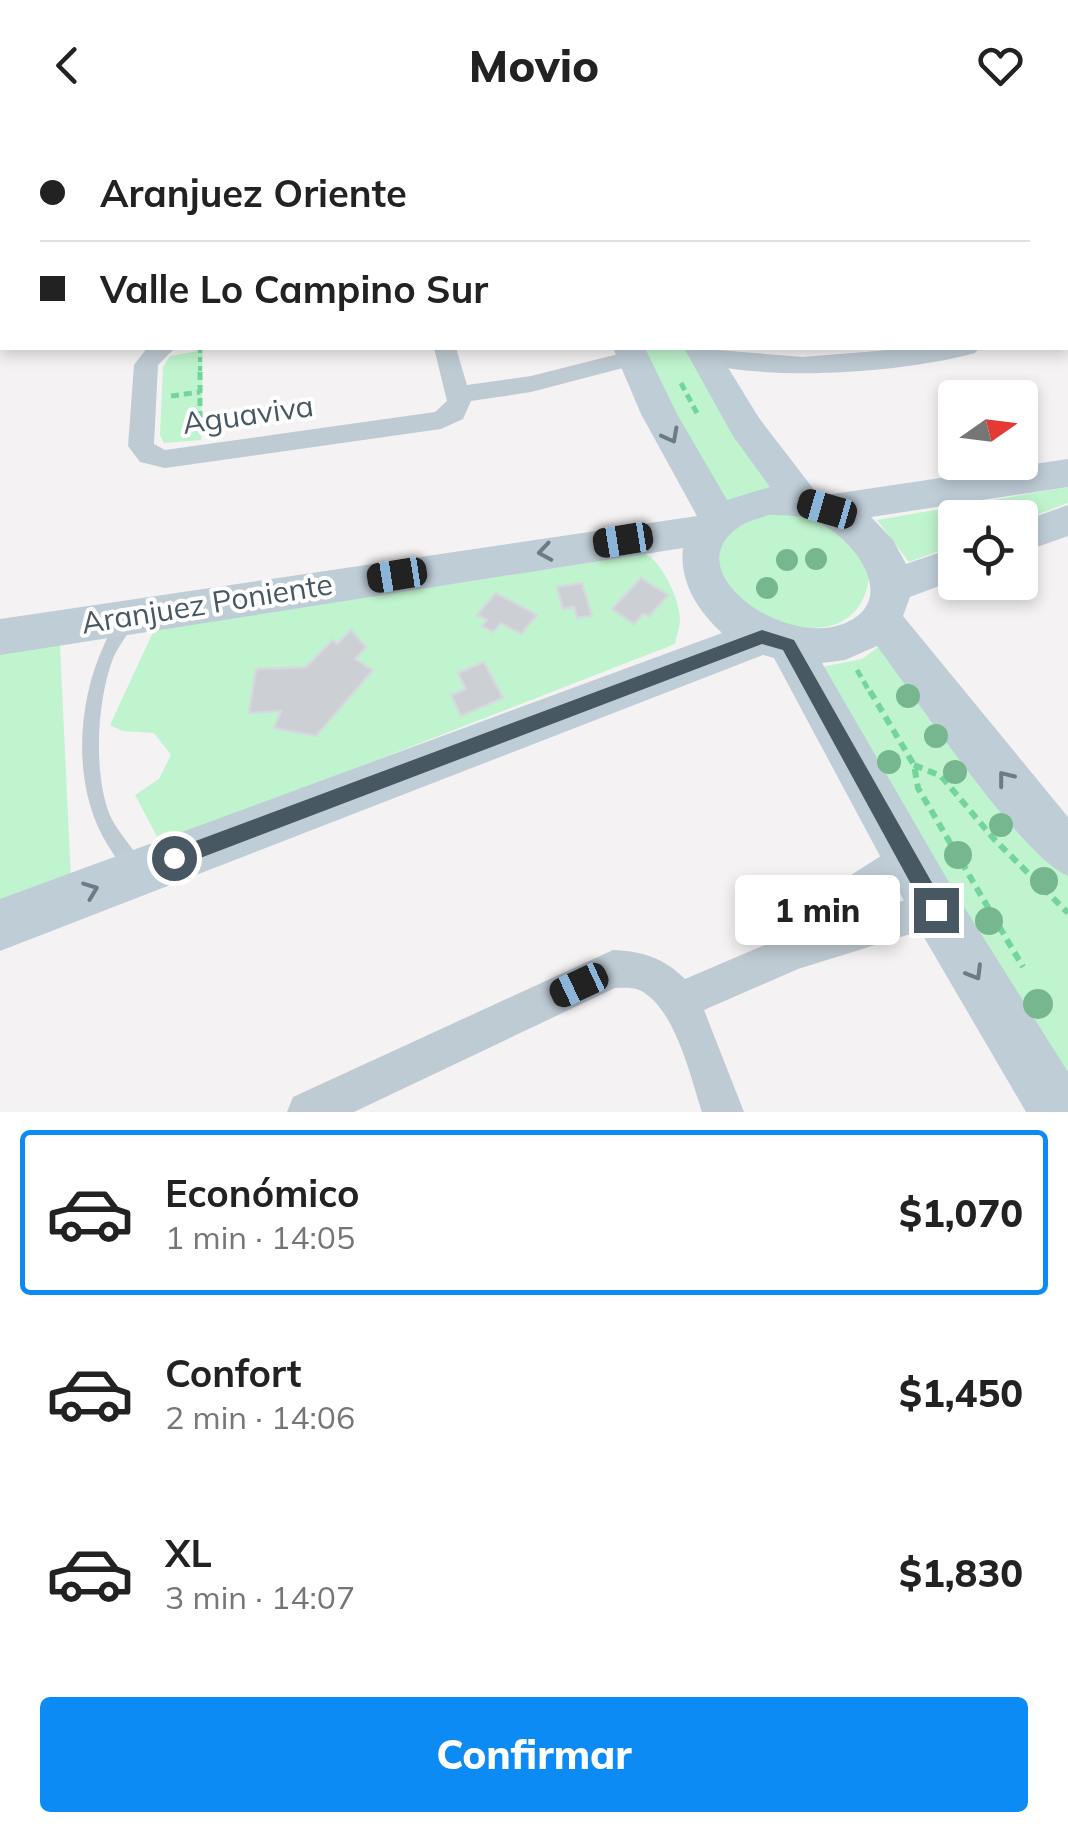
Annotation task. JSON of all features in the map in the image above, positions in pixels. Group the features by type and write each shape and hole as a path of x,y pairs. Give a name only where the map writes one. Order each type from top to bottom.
{"street":[{"name":"Aguaviva","path":"160,350 150,356 146,365 141,446 156,458 441,420 458,407 458,395"},
{"path":"446,350 458,395 635,362 715,525"},
{"path":"725,392 742,384 822,365 932,350"},
{"path":"703,352 748,364 822,365"},
{"path":"703,352 746,427 815,505 872,541 888,571 885,602 1052,817 1068,852"},
{"path":"938,572 885,602 851,640 821,646 775,641 732,619 711,595 701,560 715,525 747,504 815,505 928,495 1068,473"},
{"path":"928,495 938,529"},
{"path":"1038,531 1068,520"},
{"name":"Aranjuez Poniente","path":"0,636 715,525"},
{"path":"775,641 1060,1112"},
{"path":"0,925 775,641"},
{"path":"796,951 864,888 906,857"},
{"path":"679,1001 796,951 936,910"},
{"path":"308,1112 626,967 652,974 679,1001 723,1112"}],"lane":[{"path":"133,616 121,629 95,694 92,759 98,806 114,842 139,872"}],"path":[{"path":"200,350 200,454"},
{"path":"857,670 914,764 918,788 1032,983"},
{"path":"914,764 941,776 994,839 1068,913"}],"green space":[{"path":"203,350 201,440 164,443 160,435 163,367 170,356"},
{"path":"639,350 689,350 783,492 713,509"},
{"path":"1068,487 1068,503 1038,514 1038,500 993,500"},
{"path":"938,509 938,551 909,562 877,520"},
{"path":"767,513 809,515 855,545 869,578 856,610 833,625 802,627 771,619 743,602 724,580 719,555 732,530"},
{"path":"645,554 664,573 677,602 680,619 675,644 161,844 135,795 159,779 171,755 154,733 122,731 110,725 154,630"},
{"path":"888,640 1068,866 1068,1080 811,669 862,659"},
{"path":"60,645 71,880 0,909 0,653"}],"building":[{"path":"641,578 668,595 649,616 643,614 634,624 612,609"},
{"path":"582,583 592,616 577,618 574,607 563,609 557,587"},
{"path":"496,593 537,615 521,634 501,623 493,632 482,626 487,620 477,615"},
{"path":"351,630 366,647 355,659 373,670 316,736 274,728 281,711 249,713 256,669 306,667 333,640 337,644"},
{"path":"484,662 503,698 461,716 451,695 466,689 458,673"}],"route":[{"path":"174,858 762,637 788,645 936,910"}]}
